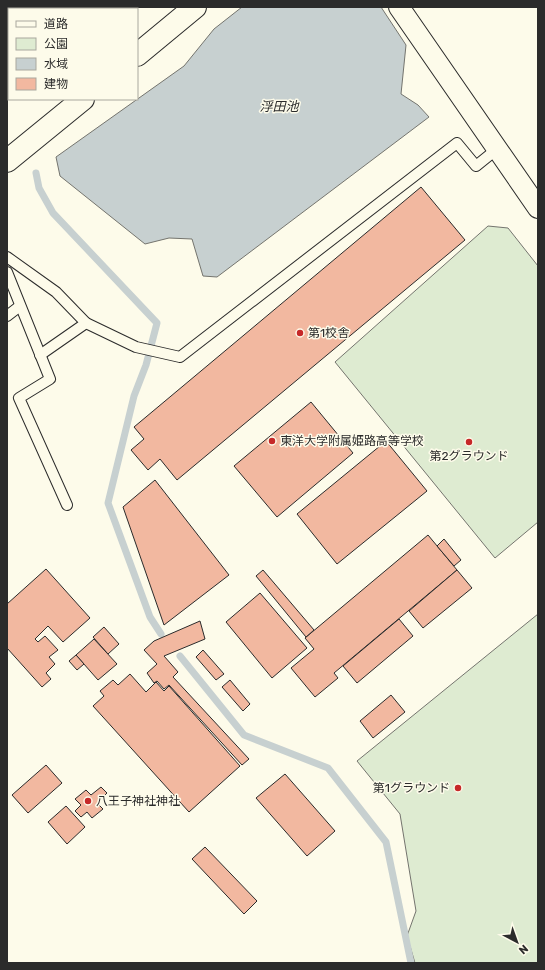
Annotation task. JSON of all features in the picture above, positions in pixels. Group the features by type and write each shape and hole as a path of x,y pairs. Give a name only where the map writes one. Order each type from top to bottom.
{"main road":[{"path":"138,54 195,7"},
{"path":"7,161 82,100"}],"street":[{"path":"399,7 538,208"}],"lane":[{"path":"7,257 56,292 86,323 136,347 180,357 457,143 476,166 497,149"},
{"path":"7,272 50,379 19,398 67,505"},
{"path":"7,316 20,306"},
{"path":"40,355 86,323"}],"green space":[{"name":"第2グラウンド","path":"488,226 508,228 538,266 538,522 495,558 335,362"},
{"name":"第1グラウンド","path":"538,614 538,963 415,963 407,936 416,911 400,814 357,761"}],"water":[{"name":"浮田池","path":"242,7 381,7 406,45 401,94 418,105 429,117 217,277 203,276 192,239 169,238 145,244 60,176 56,157 184,66 214,29"}],"building":[{"name":"第1校舎","path":"421,187 465,240 177,480 160,459 148,470 131,450 144,439 134,427"},
{"path":"311,402 353,453 277,517 234,466"},
{"path":"386,441 427,491 337,564 297,514"},
{"path":"155,480 229,575 164,625 123,507"},
{"path":"428,535 457,570 334,673 338,678 315,697 291,668 314,649 305,638"},
{"path":"444,539 461,560 454,566 437,546"},
{"path":"46,569 90,618 63,642 48,626 35,639 38,642 45,636 58,650 49,657 55,664 46,673 51,679 42,687 7,648 7,604"},
{"path":"263,570 314,630 306,637 256,576"},
{"path":"457,570 472,588 423,628 409,611"},
{"path":"260,593 307,648 272,678 226,622"},
{"path":"399,619 413,636 357,683 343,666"},
{"path":"200,621 205,639 164,656 178,672 173,677 249,759 242,765 169,685 164,689 157,681 154,683 147,673 157,664 144,650 154,641"},
{"path":"104,627 119,644 108,654 93,637"},
{"path":"94,639 117,664 98,680 76,655"},
{"path":"203,650 224,674 216,680 196,657"},
{"path":"76,655 84,664 77,670 69,661"},
{"path":"130,674 146,692 156,682 164,691 169,686 240,766 189,812 93,706 104,696 100,691 113,680 118,685"},
{"path":"230,680 250,704 243,711 222,687"},
{"path":"391,695 405,712 373,738 360,721"},
{"path":"46,765 62,783 28,813 12,795"},
{"path":"285,774 335,831 307,856 256,798"},
{"name":"八王子神社神社","path":"101,787 107,793 97,803 103,809 92,818 87,812 81,817 75,811 81,805 75,799 86,790 91,795"},
{"path":"66,806 85,827 67,844 48,822"},
{"path":"205,847 257,901 244,914 192,859"}],"waterway":[{"path":"36,173 39,188 53,213 157,323 146,365 134,396 108,503 150,617 161,634"},
{"path":"180,656 244,735 328,768 386,842 411,963"}],"place":[{"name":"第1校舎","path":"300,333"},
{"name":"東洋大学附属姫路高等学校","path":"272,441"},
{"name":"第2グラウンド","path":"469,442"},
{"name":"第1グラウンド","path":"458,788"},
{"name":"八王子神社神社","path":"88,801"}]}
